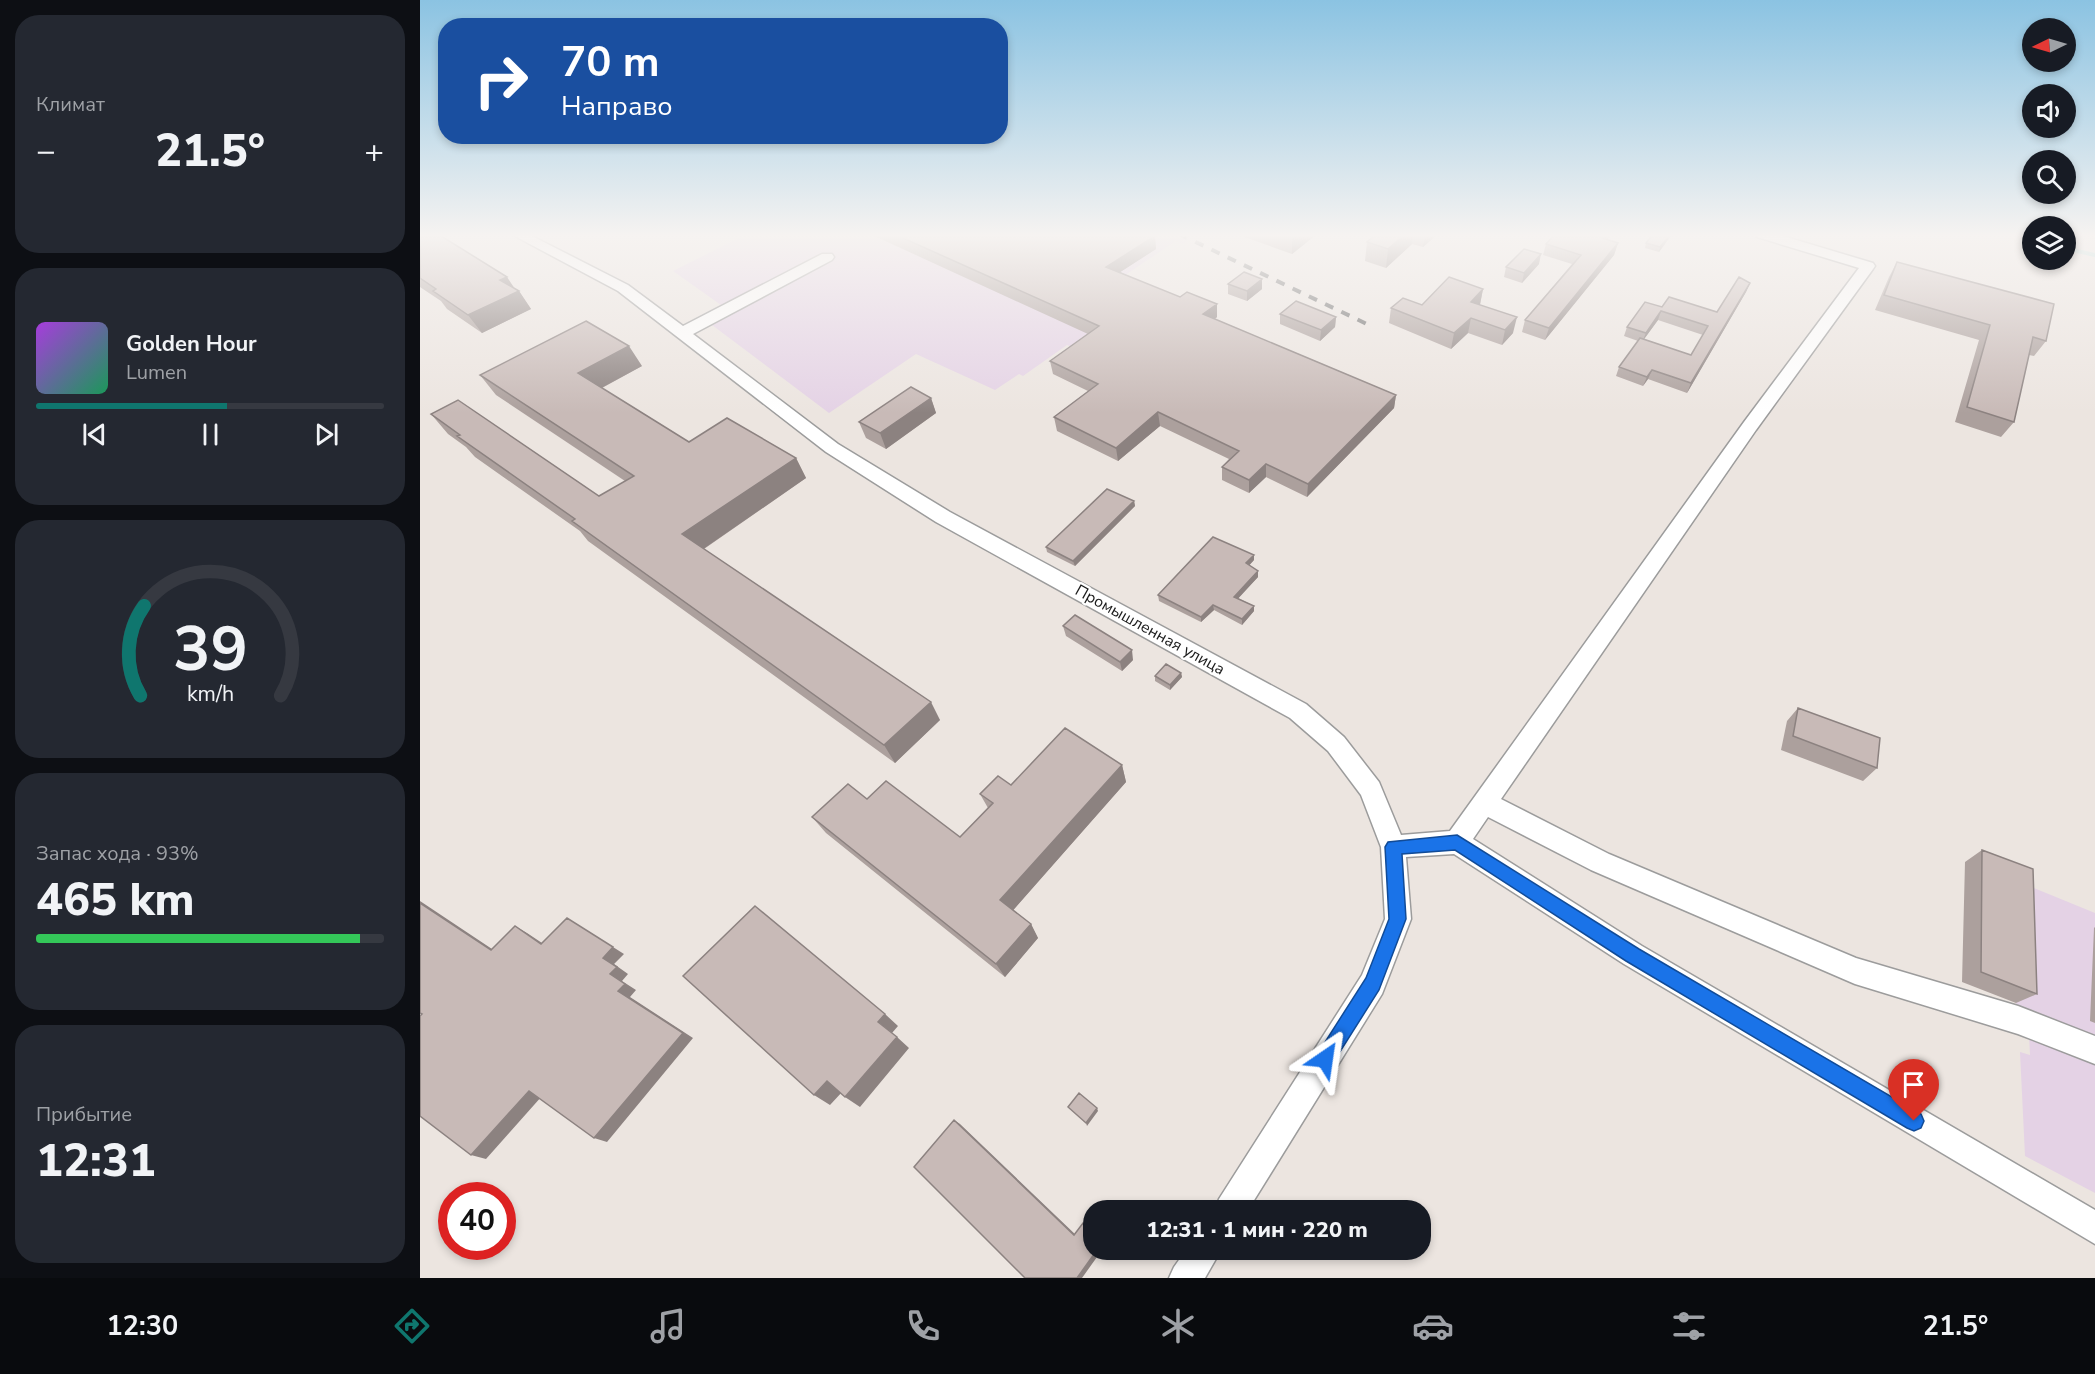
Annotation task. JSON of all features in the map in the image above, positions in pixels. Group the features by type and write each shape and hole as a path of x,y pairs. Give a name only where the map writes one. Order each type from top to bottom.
{"street":[{"name":"Промышленная улица","path":"630,294 832,448 943,518 1298,711 1336,744 1371,789 1393,847 1398,919 1372,984 1236,1200"},
{"path":"682,333 757,294"},
{"path":"1457,842 1749,426 1847,294"},
{"path":"1484,803 1600,862 1855,971 2018,1020 2095,1050"},
{"path":"1393,847 1457,842 1633,955 2095,1227"},
{"path":"1185,1278 1198,1260"}],"shaded area":[{"path":"705,294 1097,294 1076,308 1118,327 1084,352 1067,345 1023,376 1019,374 995,390 916,354 829,413 700,316 721,305"},
{"path":"2014,880 2095,913 2095,1193 2025,1156 2020,1052 2030,1055 2029,1035 2019,1031 2016,1004"}],"building":[{"path":"437,294 513,294 468,315"},
{"path":"1027,294 1172,294 1180,297 1185,294 1191,294 1217,304 1203,314 1396,395 1308,484 1266,464 1249,480 1222,467 1239,451 1158,412 1116,448 1054,417 1098,384 1050,361 1099,326"},
{"path":"1433,294 1479,294 1471,302 1517,317 1505,330 1471,318 1454,333 1391,308 1403,298 1422,305"},
{"path":"1548,294 1577,294 1549,328 1525,320"},
{"path":"1729,294 1744,294 1691,383 1652,370 1647,377 1619,367 1640,338 1691,355 1708,326 1661,311 1646,333 1627,327 1645,302 1662,307 1669,297 1717,312"},
{"path":"2015,294 2054,304 2046,341 2033,337 2014,422 1967,407 1990,325 1884,295"},
{"path":"1296,301 1336,317 1321,330 1280,314"},
{"path":"586,321 629,346 578,373 689,442 727,418 796,458 682,534 931,702 884,745 572,521 575,519 457,436 460,435 431,414 458,400 599,496 634,476 480,375"},
{"path":"911,387 931,398 880,433 859,422"},
{"path":"1107,489 1134,501 1073,561 1046,547"},
{"path":"1213,537 1254,555 1246,563 1258,571 1234,597 1254,606 1242,619 1213,605 1201,617 1158,595"},
{"path":"1075,615 1132,650 1120,662 1063,626"},
{"path":"1166,664 1181,673 1170,685 1155,676"},
{"path":"1798,708 1880,738 1877,768 1793,736"},
{"path":"1065,728 1122,765 1000,900 1031,924 996,964 812,817 848,784 867,799 886,781 960,837 993,803 980,794 998,776 1011,785"},
{"path":"1982,850 2033,869 2037,994 1981,972"},
{"path":"420,903 491,950 515,926 541,944 567,918 613,947 603,958 617,967 610,974 625,984 618,991 683,1033 594,1138 529,1091 471,1155 420,1116 420,1016 422,1014 420,1013"},
{"path":"755,906 885,1014 878,1022 897,1037 845,1097 827,1081 814,1095 683,976"},
{"path":"1079,1093 1097,1108 1086,1123 1068,1107"},
{"path":"954,1120 1074,1235 1083,1223 1083,1260 1090,1260 1077,1278 1025,1278 914,1167"}],"railway":[{"path":"1303,294 1371,326"}],"route":[{"path":"1325,1059 1372,984 1398,919 1393,847 1457,842 1633,955 1914,1121"}]}
